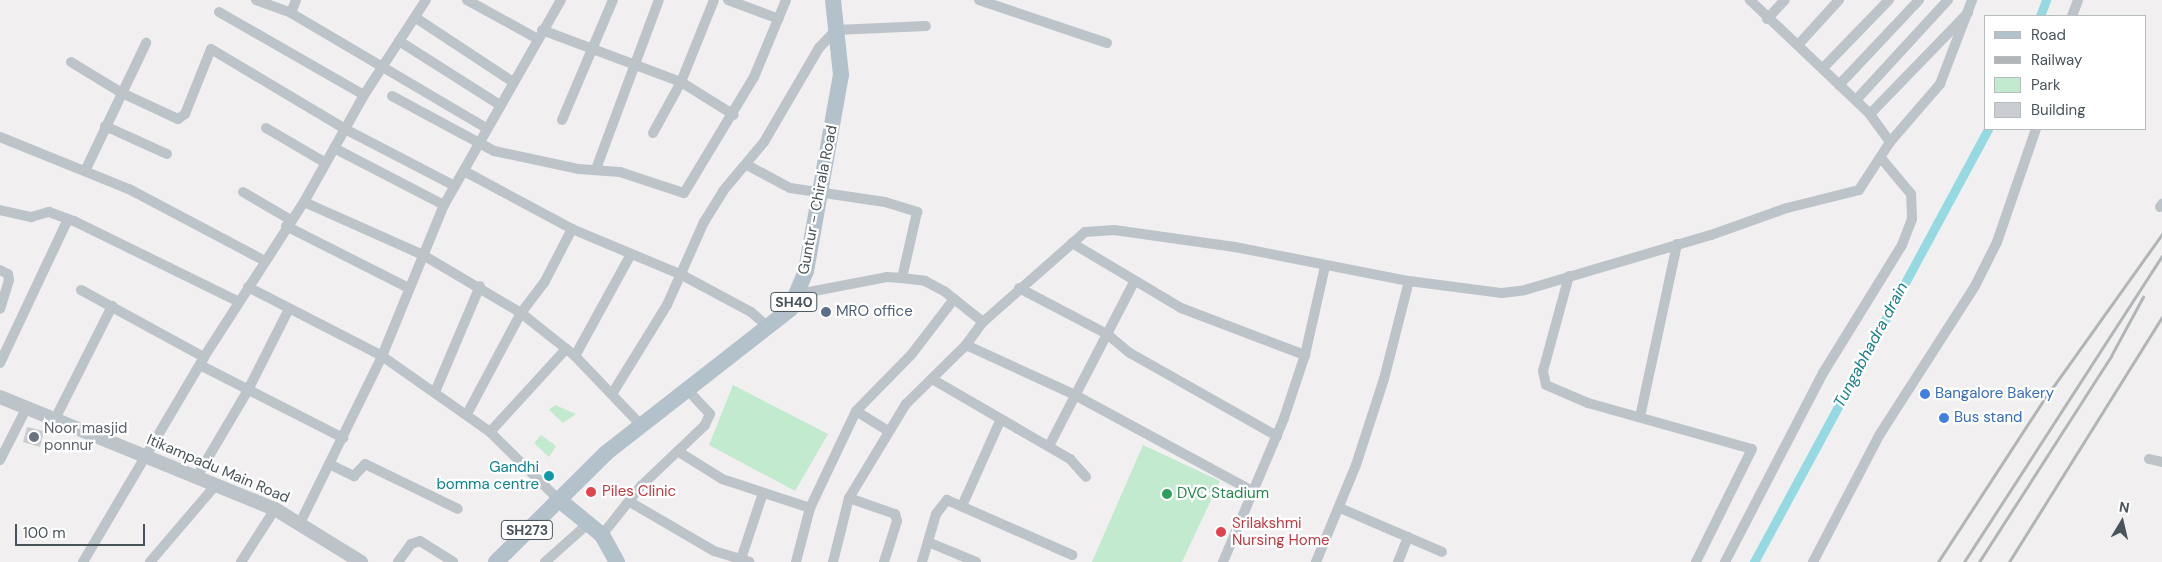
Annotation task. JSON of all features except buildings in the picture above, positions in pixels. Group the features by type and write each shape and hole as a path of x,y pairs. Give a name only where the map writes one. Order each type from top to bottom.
{"main road":[{"name":"Guntur - Chirala Road","path":"496,562 558,499 641,425 790,308 806,271 841,75 833,0"},
{"path":"558,499 602,535 617,562"}],"street":[{"path":"256,0 290,13 486,128"},
{"path":"290,13 296,0"},
{"path":"83,562 248,286 304,202 364,95 426,0"},
{"path":"467,0 539,34 592,49 681,82 734,115"},
{"path":"562,120 613,0"},
{"path":"596,169 658,0"},
{"path":"653,133 681,82 714,0"},
{"path":"728,0 779,19"},
{"path":"392,96 478,144 529,159 596,169 684,193 734,115 786,0"},
{"path":"979,0 1107,43"},
{"path":"1750,0 1767,19 1823,68 1870,114 1890,142"},
{"path":"1767,19 1785,0"},
{"path":"1798,45 1839,0"},
{"path":"1823,68 1889,0"},
{"path":"1839,85 1919,0"},
{"path":"1856,100 1948,0"},
{"path":"833,562 849,498 887,430 932,379 966,345 983,322 1019,288 1085,232 1114,230 1263,252 1325,266 1409,281 1502,293 1525,290 1677,244 1787,208 1858,190 1874,171 1890,142 1940,84 1972,0"},
{"path":"2072,15 2078,0"},
{"path":"300,523 382,356 444,205 559,1"},
{"path":"219,12 364,95"},
{"path":"1870,114 1968,13"},
{"path":"416,18 512,82"},
{"path":"612,394 682,275 704,222 723,191 747,165 819,48 836,30 926,26"},
{"path":"399,41 500,105"},
{"path":"86,170 105,126 146,43"},
{"path":"71,62 122,93 172,118 182,118 211,49 345,128 455,186"},
{"path":"105,126 167,154"},
{"path":"266,128 326,162"},
{"path":"1813,562 1880,434 1975,286 1997,242 2036,130"},
{"path":"0,137 71,168 86,170 265,261"},
{"path":"334,148 444,205"},
{"path":"1725,562 1823,373 1902,245 1912,219 1911,194 1880,159"},
{"path":"747,165 790,188 885,202 917,212 902,278"},
{"path":"464,171 572,229 682,275 751,312 768,327"},
{"path":"244,192 289,223 409,288"},
{"path":"304,202 423,255 480,286 521,313 575,356 641,425"},
{"path":"0,210 31,217 49,212 68,219 239,302"},
{"path":"0,363 68,219"},
{"path":"467,414 521,313 544,283 572,229"},
{"path":"1072,243 1134,282 1181,308 1305,356"},
{"path":"1640,416 1677,244"},
{"path":"575,356 631,254"},
{"path":"1222,562 1277,436 1305,356 1325,266"},
{"path":"0,270 8,274 9,280 0,309"},
{"path":"1570,276 1554,321 1542,378 1556,392 1752,449 1696,562"},
{"path":"790,308 810,292 887,277 902,278 925,281 954,299 983,322"},
{"path":"1316,562 1340,508 1384,378 1409,281"},
{"path":"1049,446 1073,394 1134,282"},
{"path":"248,286 288,309 382,356 467,414 490,432 558,499"},
{"path":"434,392 480,286"},
{"path":"1019,288 1107,334 1130,353 1277,436"},
{"path":"81,290 112,306 248,390 343,438"},
{"path":"796,562 810,508 856,411 911,355 954,299"},
{"path":"55,419 112,306"},
{"path":"196,478 248,390 288,309"},
{"path":"966,345 1073,394 1254,492"},
{"path":"490,432 566,349"},
{"path":"932,379 1070,459 1086,477"},
{"path":"602,535 630,502 705,425 710,414 687,389"},
{"name":"Itikampadu Main Road","path":"0,397 275,509 300,523 342,557 361,562"},
{"path":"0,460 26,409"},
{"path":"856,411 887,430"},
{"path":"962,506 1001,419"},
{"path":"679,452 722,479 810,508"},
{"path":"2149,459 2162,462"},
{"path":"329,464 354,476 365,464 458,509"},
{"path":"150,562 215,486"},
{"path":"630,502 714,551 743,561 763,493"},
{"path":"849,498 895,514 886,561"},
{"path":"922,562 942,502 947,500 1072,555"},
{"path":"1340,508 1442,552"},
{"path":"241,562 275,509"},
{"path":"545,562 589,523"},
{"path":"1398,562 1408,537"},
{"path":"398,562 411,544 420,541 452,562"},
{"path":"928,542 976,562"}],"green space":[{"path":"733,385 828,434 795,491 709,445"},
{"path":"555,405 576,414 563,423 549,410"},
{"path":"541,435 556,446 549,457 534,443"},
{"name":"DVC Stadium","path":"1143,445 1220,481 1182,562 1092,562"}],"waterway":[{"name":"Tungabhadra drain","path":"2040,15 2046,0"},
{"name":"Tungabhadra drain","path":"1754,562 1987,130"}],"railway":[{"path":"1938,562 2043,401 2162,234"},
{"path":"1964,562 2162,256"},
{"path":"1979,562 2111,356 2143,297"},
{"path":"2009,562 2162,317"}],"place":[{"name":"MRO office","path":"826,312"},
{"name":"Bangalore Bakery","path":"1925,394"},
{"name":"Bus stand","path":"1944,418"},
{"name":"Noor masjid ponnur","path":"34,437"},
{"name":"Gandhi bomma centre","path":"549,476"},
{"name":"Piles Clinic","path":"591,492"},
{"name":"DVC Stadium","path":"1167,494"},
{"name":"Srilakshmi Nursing Home","path":"1221,532"}]}
